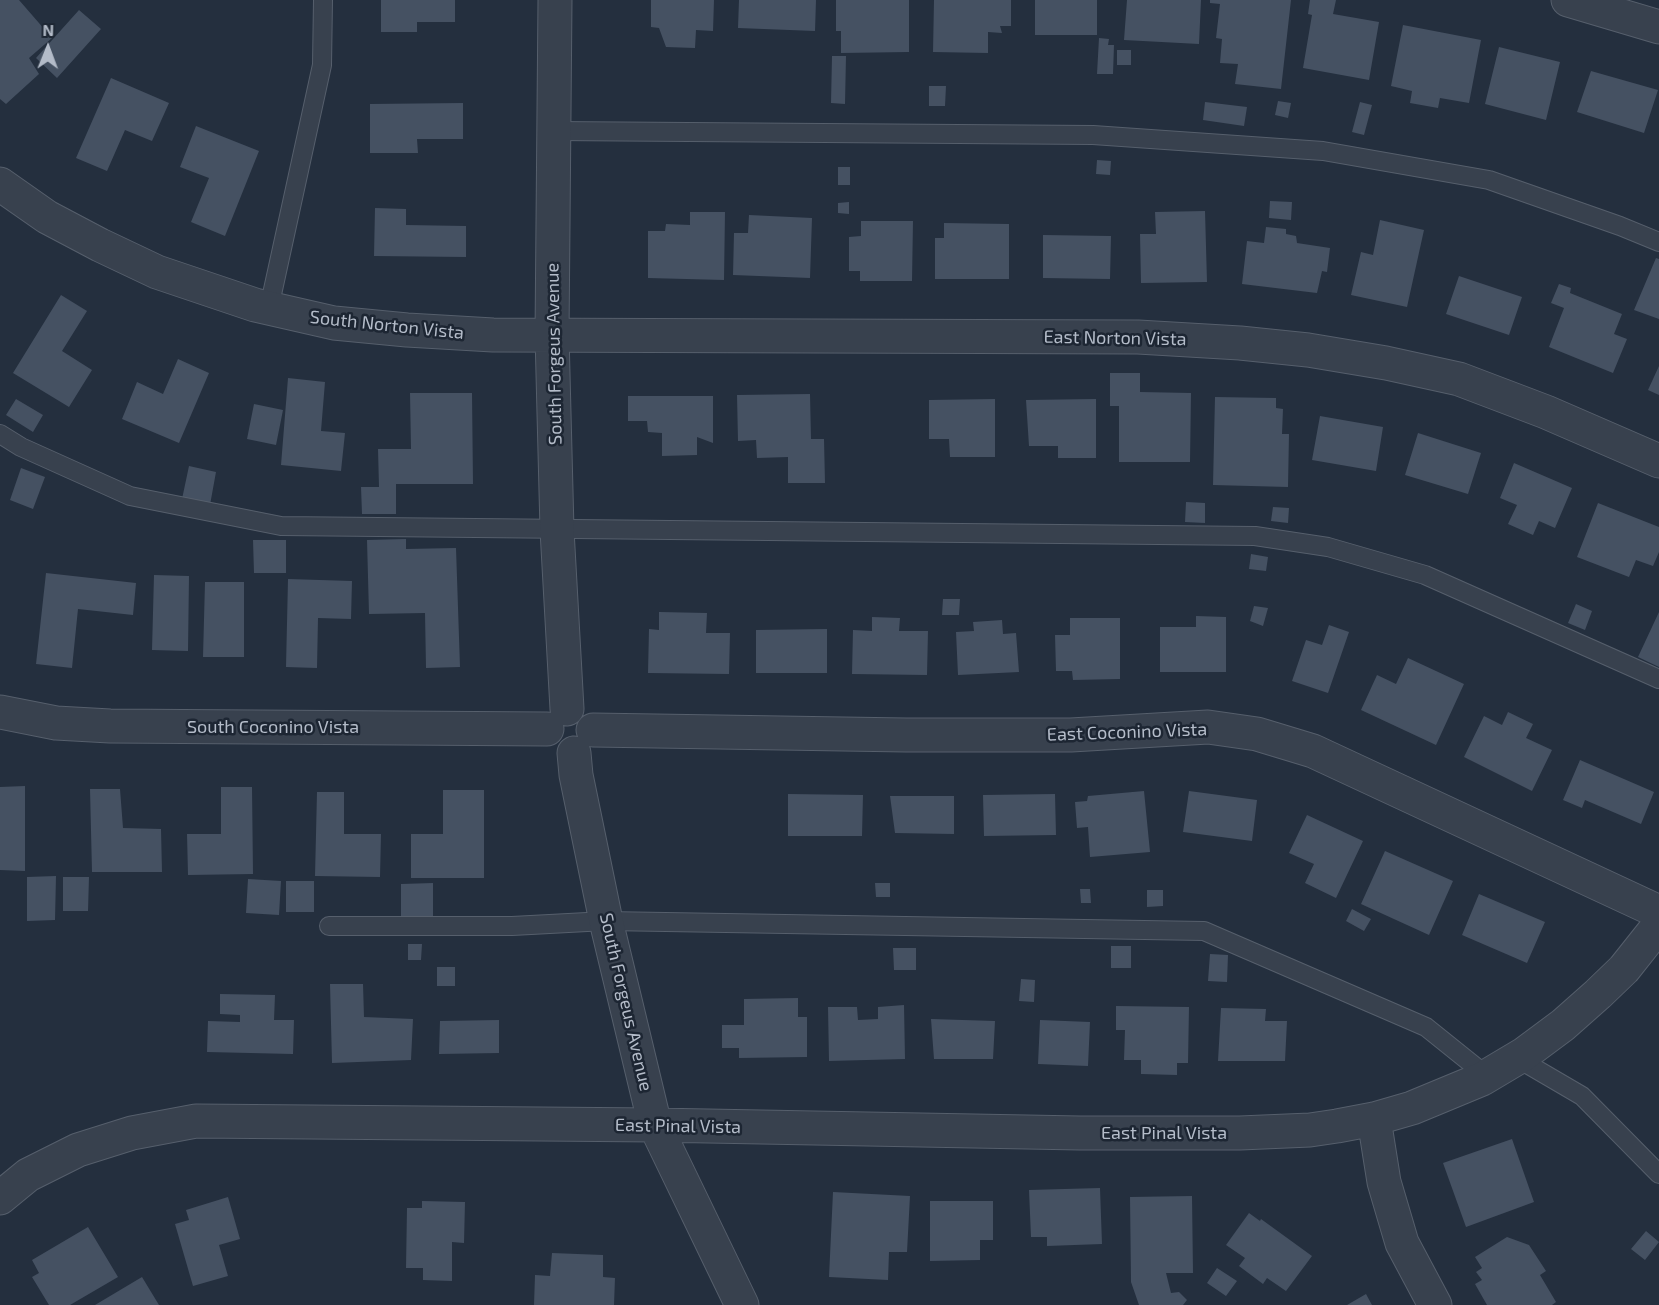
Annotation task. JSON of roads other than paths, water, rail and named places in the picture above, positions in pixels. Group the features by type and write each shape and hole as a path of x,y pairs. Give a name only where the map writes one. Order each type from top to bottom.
{"street":[{"name":"South Forgeus Avenue","path":"555,0 552,335 557,530 557,719"},
{"path":"1568,0 1659,27"},
{"name":"South Norton Vista","path":"0,184 47,217 128,259 157,272 269,308 334,323 407,330 552,335"},
{"name":"East Norton Vista","path":"552,335 1138,337 1308,350 1386,363 1459,379 1546,412 1659,461"},
{"path":"557,719 576,709 583,712 588,718 583,741"},
{"name":"South Coconino Vista","path":"0,712 56,723 110,726 557,719"},
{"name":"East Coconino Vista","path":"583,741 906,735 1071,735 1208,727 1257,735 1313,751 1659,912"},
{"name":"South Forgeus Avenue","path":"583,741 576,775 606,921 655,1125 742,1305"},
{"name":"East Pinal Vista","path":"0,1198 28,1175 78,1150 132,1133 196,1121 655,1125 1068,1133 1240,1134 1310,1130 1374,1119 1422,1104 1487,1076 1563,1025 1624,969 1659,925"},
{"path":"1374,1119 1384,1182 1402,1243 1435,1305"}],"lane":[{"path":"269,308 322,65 323,0"},
{"path":"554,132 1093,135 1323,151 1489,180 1659,242"},
{"path":"0,434 21,447 130,496 281,526 1255,536 1328,547 1425,575 1659,679"},
{"path":"329,926 512,926 606,921 1204,931 1426,1027 1487,1076"},
{"path":"1517,1058 1582,1096 1659,1174"}]}
